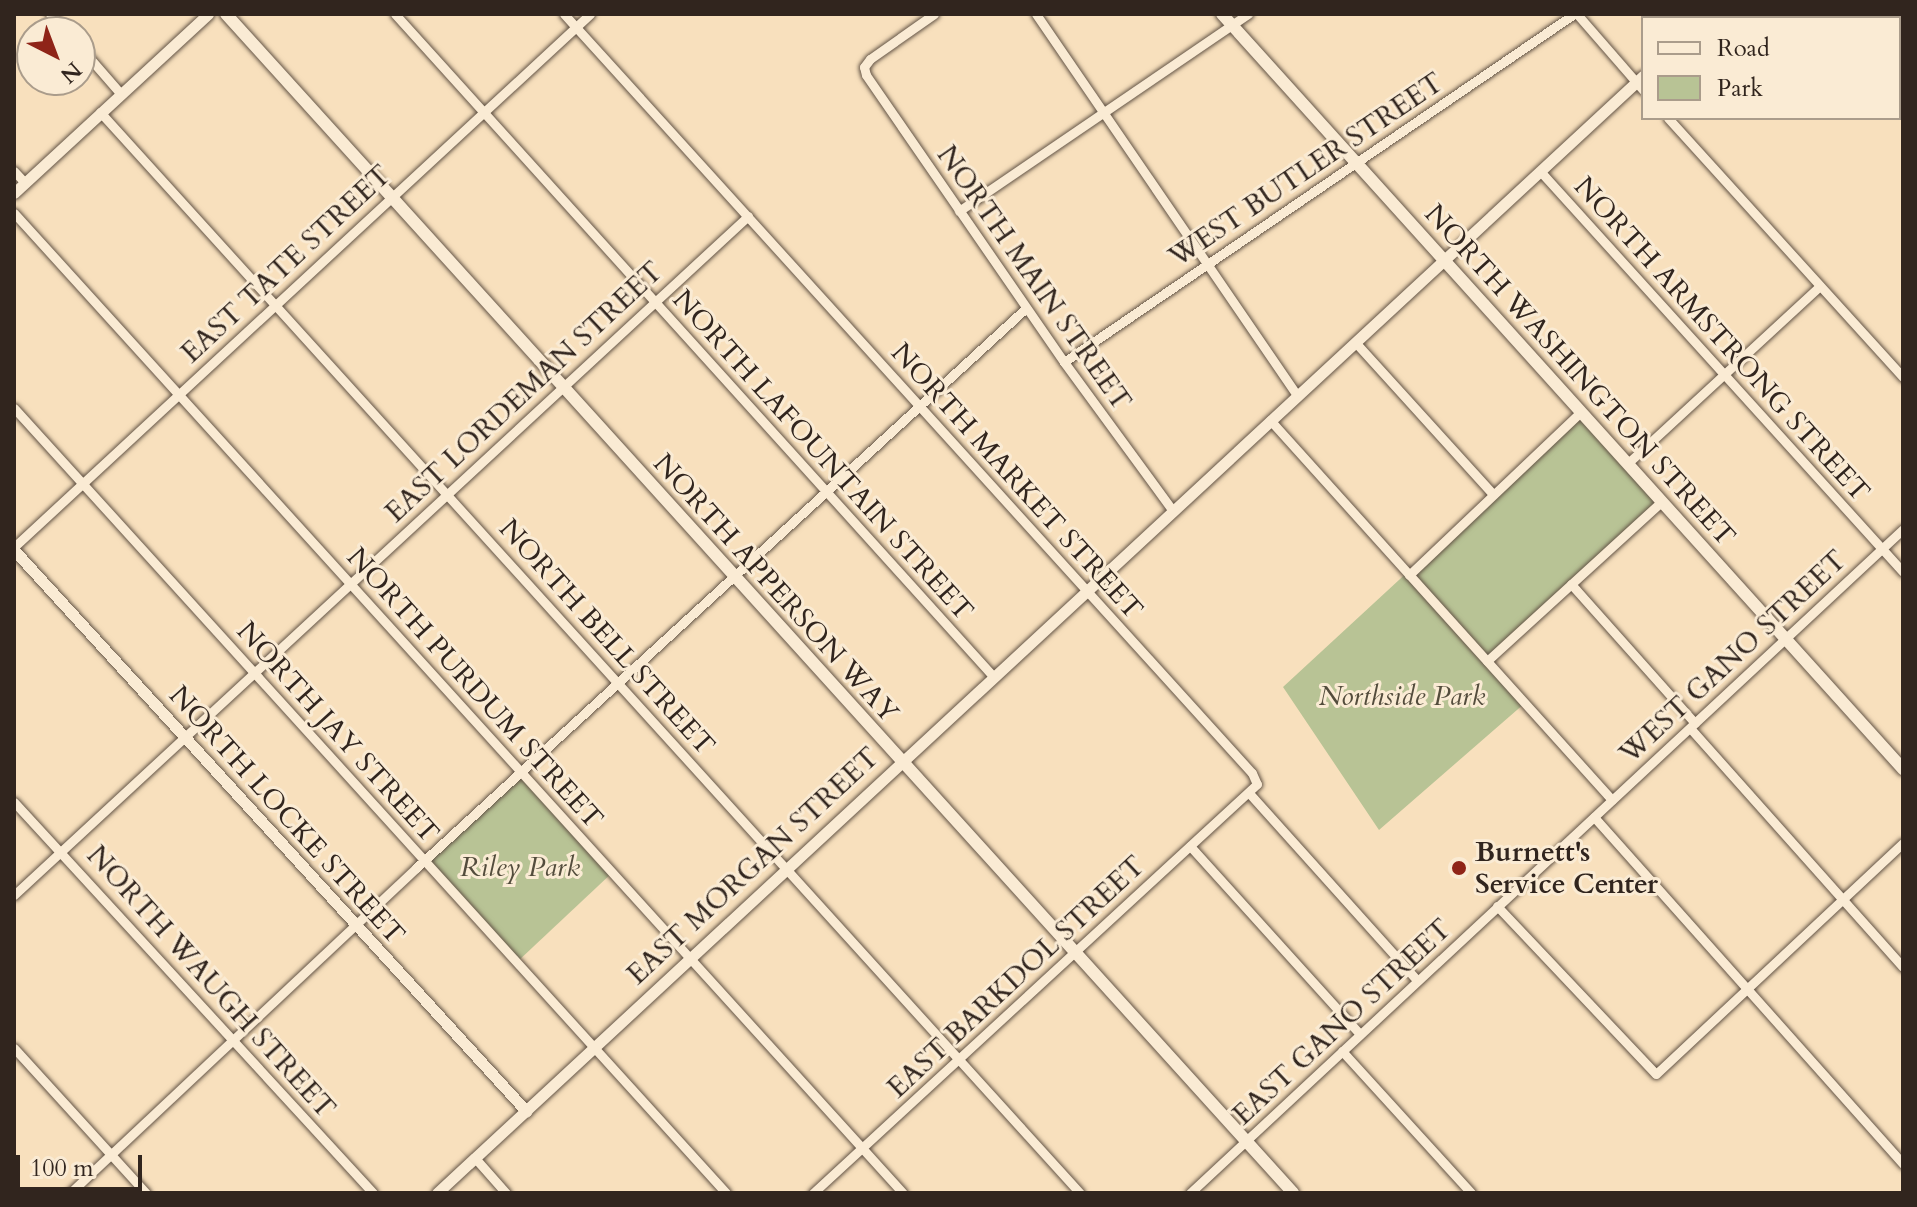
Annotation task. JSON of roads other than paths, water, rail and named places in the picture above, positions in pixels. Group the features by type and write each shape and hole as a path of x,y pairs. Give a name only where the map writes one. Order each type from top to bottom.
{"main road":[{"name":"NORTH APPERSON WAY","path":"226,14 1293,1193"},
{"name":"NORTH WASHINGTON STREET","path":"1222,14 1903,769"}],"street":[{"path":"14,193 208,14"},
{"name":"NORTH LAFOUNTAIN STREET","path":"395,14 993,676"},
{"name":"NORTH MARKET STREET","path":"564,14 1252,773 1257,784 1249,793 1417,980"},
{"name":"EAST TATE STREET","path":"14,549 590,14"},
{"name":"NORTH MAIN STREET","path":"934,14 870,59 864,67 866,75 1064,362 1173,511"},
{"path":"1036,14 1297,395"},
{"path":"959,211 1248,14"},
{"path":"1575,14 1641,83"},
{"name":"WEST BUTLER STREET","path":"1064,362 1575,14"},
{"path":"96,65 120,93"},
{"name":"EAST MORGAN STREET","path":"437,1193 1297,395 1540,171 1641,83"},
{"name":"NORTH BELL STREET","path":"100,112 1080,1193"},
{"path":"1670,120 1903,377"},
{"path":"14,171 25,183"},
{"name":"NORTH ARMSTRONG STREET","path":"1540,171 1903,572"},
{"name":"NORTH PURDUM STREET","path":"14,213 903,1193"},
{"name":"EAST LORDEMAN STREET","path":"14,895 748,216"},
{"path":"1628,463 1820,286"},
{"path":"70,1193 355,925 1026,308"},
{"path":"1355,342 1493,494"},
{"name":"NORTH JAY STREET","path":"14,408 726,1193"},
{"path":"1409,575 1581,412"},
{"path":"1270,420 1612,800"},
{"path":"1487,661 1662,501"},
{"name":"WEST GANO STREET","path":"1594,817 1903,529"},
{"name":"NORTH LOCKE STREET","path":"14,549 526,1111"},
{"path":"1571,584 1903,967"},
{"name":"EAST BARKDOL STREET","path":"813,1193 1249,793"},
{"name":"NORTH WAUGH STREET","path":"14,802 373,1193"},
{"path":"1594,817 1903,1164"},
{"name":"EAST GANO STREET","path":"1190,1193 1594,817"},
{"path":"1497,906 1656,1074 1903,843"},
{"path":"1190,846 1360,1034"},
{"path":"14,1048 146,1193"},
{"path":"1342,1051 1471,1193"},
{"path":"475,1158 506,1193"}],"railway":[{"path":"1761,14 1766,16"}],"place":[{"name":"Burnett's Service Center","path":"1459,868"}],"park label":[{"name":"Northside Park","path":"1402,696"},
{"name":"Riley Park","path":"520,867"}]}
